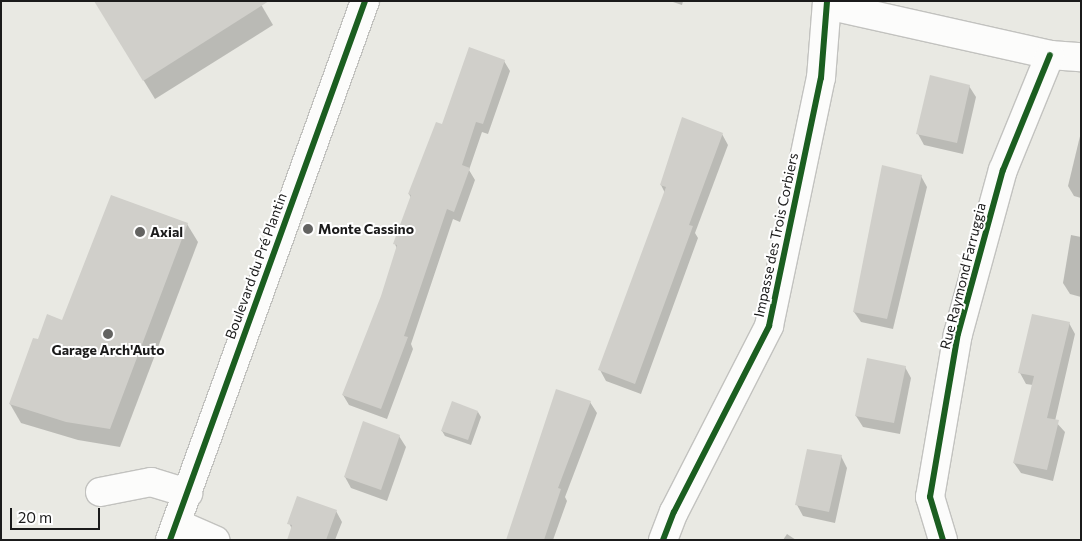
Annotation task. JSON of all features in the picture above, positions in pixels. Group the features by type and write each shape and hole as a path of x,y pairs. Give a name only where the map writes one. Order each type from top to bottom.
{"street":[{"name":"Boulevard du Pré Plantin","path":"173,531 365,1"},
{"path":"827,3 1050,54 1081,57"},
{"name":"Impasse des Trois Corbiers","path":"663,540 674,512 769,326 821,78 827,3"},
{"name":"Rue Raymond Farruggia","path":"943,540 930,497 958,334 1003,170 1050,54"},
{"path":"100,492 151,482 188,493"},
{"path":"173,531 215,540"}],"building":[{"path":"94,1 269,1 143,81"},
{"path":"469,47 505,60 483,124 476,122 462,165 470,168 454,212 447,209 404,336 408,337 381,409 342,395 381,296 397,245 393,244 411,195 408,194 436,122 442,124"},
{"path":"930,75 970,85 957,143 916,134"},
{"path":"682,117 723,133 689,225 693,226 635,384 598,370 666,187 660,185"},
{"path":"882,165 922,175 887,319 853,312"},
{"path":"111,195 188,223 110,429 66,422 9,404 33,338 38,339 47,314 62,320"},
{"path":"1032,314 1070,322 1047,418 1059,420 1047,470 1013,463 1034,376 1018,373"},
{"path":"867,358 906,366 894,423 855,416"},
{"path":"556,389 591,401 558,488 561,489 544,540 506,540"},
{"path":"452,401 478,411 468,440 441,431"},
{"path":"363,421 400,435 381,490 344,477"},
{"path":"807,449 842,455 829,512 795,505"},
{"path":"297,496 337,510 326,540 287,540 292,525 287,524"}],"cycle path":[{"path":"170,540 365,1"},
{"path":"663,540 674,512 769,326 821,78 827,1"},
{"path":"943,540 930,497 958,334 1003,170 1050,55"}],"place":[{"name":"Monte Cassino","path":"308,229"},
{"name":"Axial","path":"140,232"},
{"name":"Garage Arch'Auto","path":"108,334"}]}
